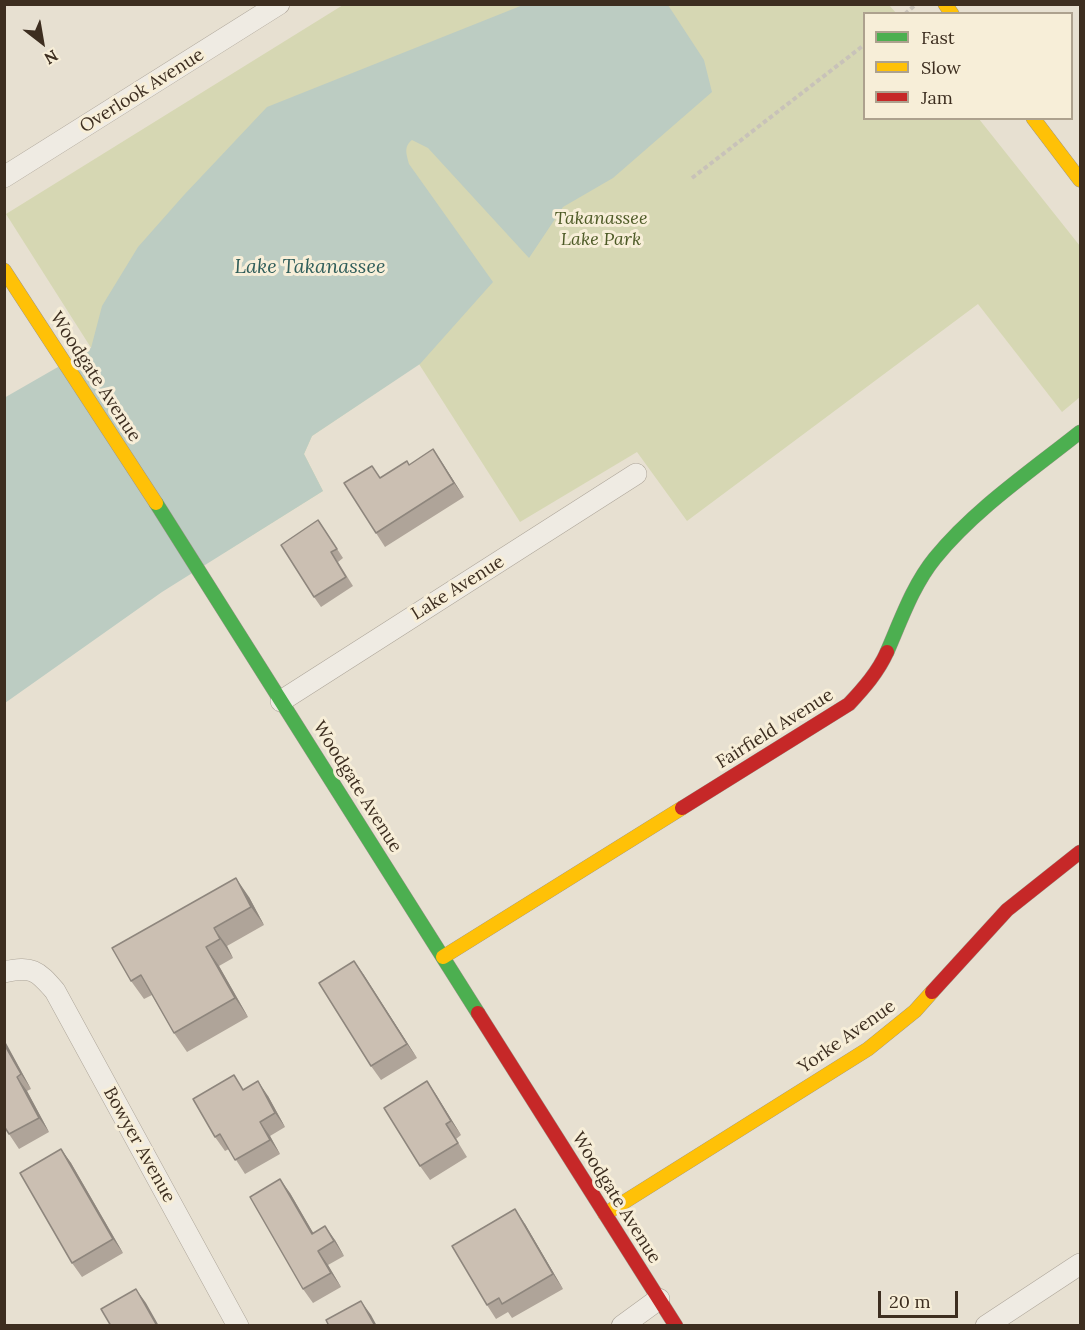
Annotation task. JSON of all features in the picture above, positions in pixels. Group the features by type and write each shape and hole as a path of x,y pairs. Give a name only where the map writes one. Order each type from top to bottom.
{"street":[{"name":"Overlook Avenue","path":"4,177 279,4"},
{"path":"1035,120 1080,180"},
{"name":"Woodgate Avenue","path":"4,270 207,580 676,1326"},
{"name":"Fairfield Avenue","path":"443,957 849,704 868,684 881,665 916,587 934,559 986,507 1080,432"},
{"name":"Lake Avenue","path":"281,701 636,474"},
{"name":"Yorke Avenue","path":"605,1214 867,1049 915,1011 1007,910 1080,852"},
{"name":"Bowyer Avenue","path":"4,972 21,968 34,970 41,974 55,991 238,1326"},
{"path":"986,1326 1080,1264"},
{"path":"622,1326 659,1299"}],"path":[{"path":"692,178 863,46"}],"green space":[{"name":"Takanassee Lake Park","path":"343,5 889,5 895,12 863,12 863,120 980,120 1080,246 1080,397 1062,412 978,304 687,521 637,452 520,522 419,364 312,436 304,454 323,491 222,554 6,214"}],"water":[{"name":"Lake Takanassee","path":"523,5 668,5 704,60 712,92 613,178 563,207 529,258 428,148 412,140 407,148 409,164 493,282 420,364 312,436 304,454 323,491 162,592 5,703 4,398 91,348 102,306 138,247 267,107"}],"building":[{"path":"433,449 454,483 376,533 344,483 372,466 380,478 407,461 409,465"},
{"path":"318,520 337,549 331,552 346,577 314,597 281,545"},
{"path":"236,878 251,907 214,928 220,939 206,947 235,998 174,1033 141,975 131,981 112,948"},
{"path":"354,961 407,1044 371,1066 319,983"},
{"path":"4,1044 21,1074 17,1077 39,1118 9,1134 4,1126"},
{"path":"234,1075 243,1090 258,1081 275,1113 260,1122 270,1140 235,1160 220,1134 215,1137 193,1099"},
{"path":"427,1081 451,1121 446,1124 458,1143 420,1166 384,1108"},
{"path":"61,1149 113,1239 72,1263 20,1173"},
{"path":"280,1179 312,1234 325,1226 334,1241 318,1251 331,1273 303,1289 250,1197"},
{"path":"515,1209 553,1274 502,1304 499,1298 487,1305 452,1246"},
{"path":"136,1289 157,1326 111,1326 101,1309"},
{"path":"361,1301 375,1326 329,1326 326,1320"}],"traffic: fast":[{"path":"887,652 914,591 935,558 986,507 1080,432"},
{"path":"156,503 478,1013"}],"traffic: slow":[{"path":"945,4 951,12"},
{"path":"1035,120 1080,180"},
{"path":"4,270 156,503"},
{"path":"443,957 682,808"},
{"path":"605,1214 868,1049 915,1011 932,992"}],"traffic: jam":[{"path":"682,808 849,704 870,679 887,652"},
{"path":"932,992 1007,910 1080,852"},
{"path":"478,1013 676,1326"}]}
